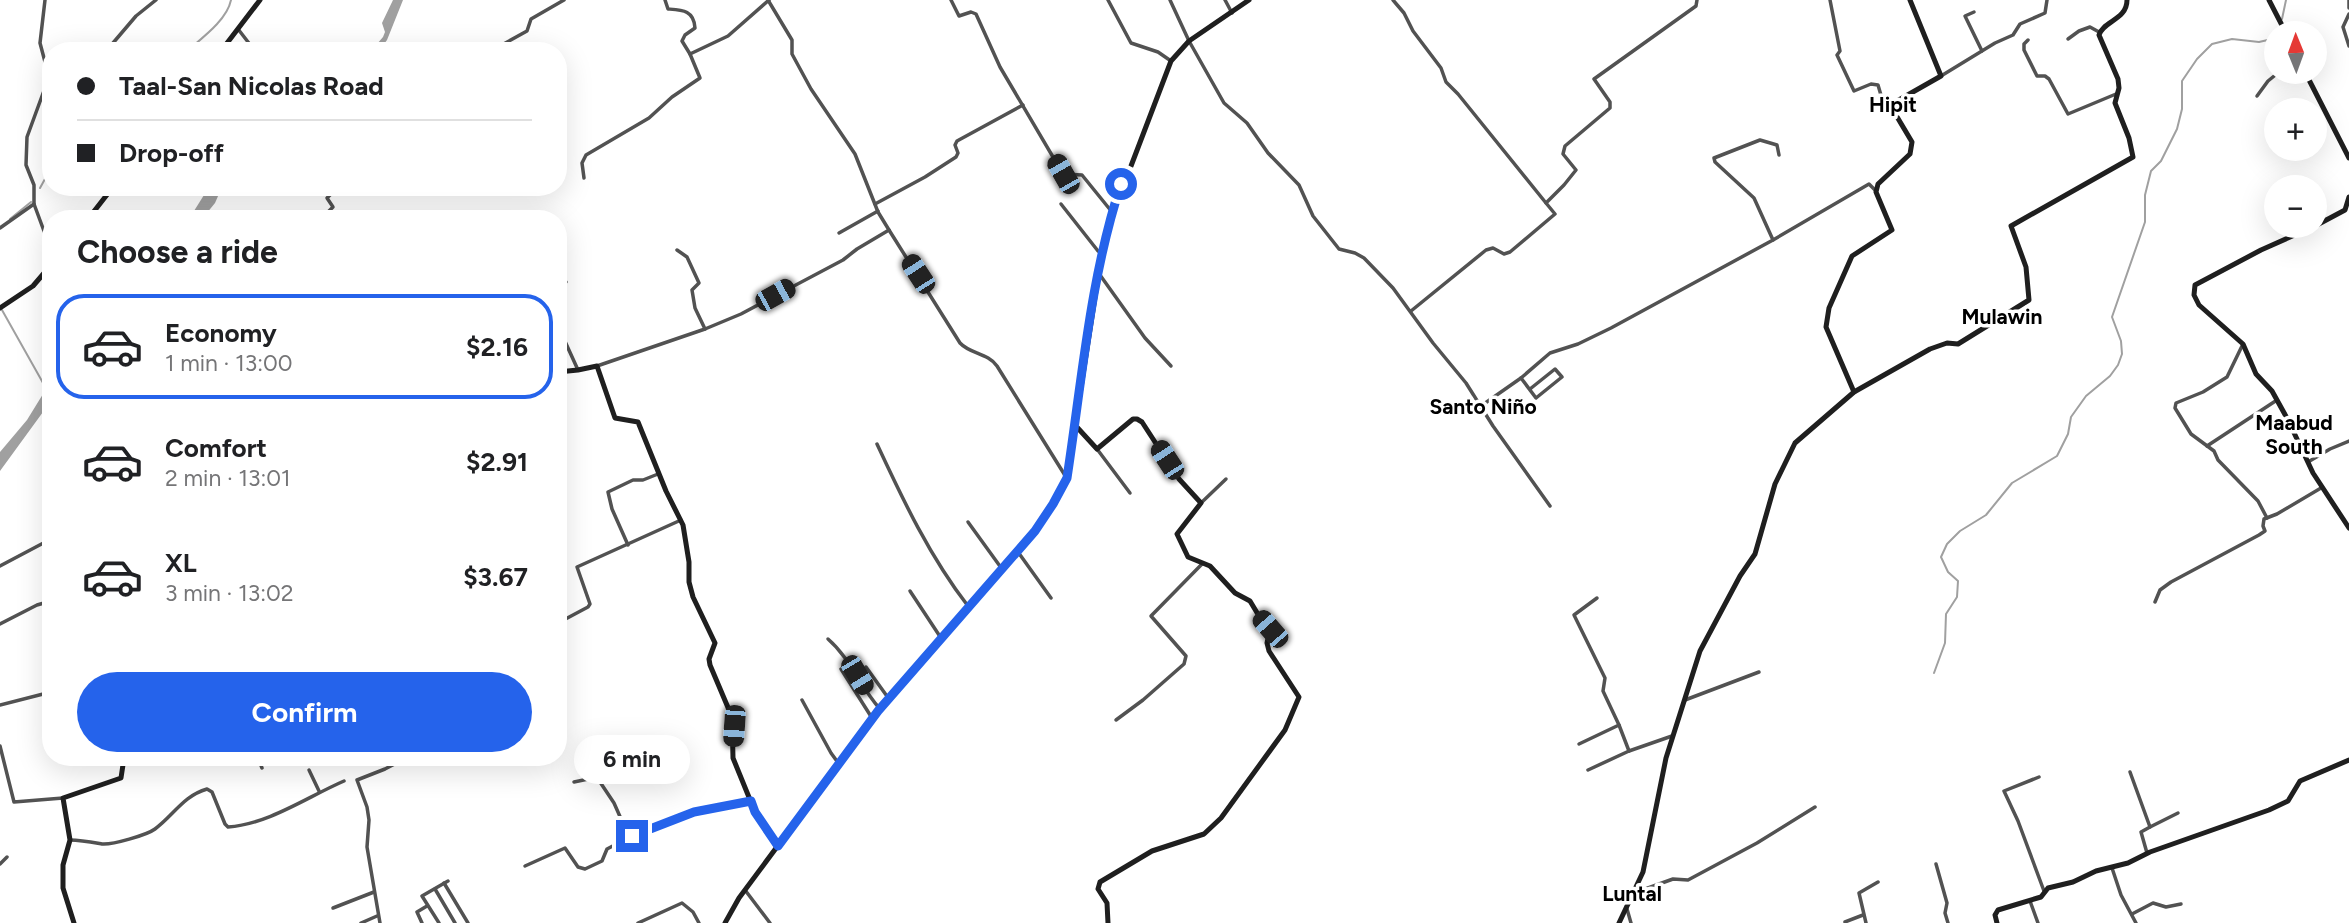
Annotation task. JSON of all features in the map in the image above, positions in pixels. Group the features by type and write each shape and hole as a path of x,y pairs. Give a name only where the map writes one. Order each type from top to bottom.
{"street":[{"path":"42,51 40,43 45,0"},
{"path":"114,42 136,16 156,0"},
{"path":"228,42 260,0"},
{"path":"507,42 527,31 531,19 564,0"},
{"path":"584,178 582,163 586,155 649,118 672,97 700,78 682,41 685,35 695,28 692,15 686,10 667,9 665,0"},
{"path":"690,54 728,36 769,0 792,40 792,54 811,89 855,154 878,211 889,230 960,342 965,348 992,360 998,366 1067,478"},
{"path":"951,0 959,16 971,12 976,15 1000,67 1063,174 1077,173 1086,179 1112,212"},
{"path":"1108,0 1131,43 1158,52 1171,61"},
{"path":"1170,0 1189,41 1224,103 1247,124 1268,153 1299,185 1313,216 1339,249 1364,258 1411,311 1466,383 1550,506"},
{"path":"1224,0 1231,13"},
{"path":"725,923 745,890 880,709 1018,552 1053,504 1067,478 1098,274 1112,212 1171,61 1189,41 1249,0"},
{"path":"1393,0 1441,68 1446,82 1555,215 1510,252 1504,254 1493,248 1486,250 1411,311"},
{"path":"1546,203 1576,170 1563,154 1565,146 1610,108 1610,102 1594,79 1696,6 1697,0"},
{"path":"1830,0 1840,51 1837,55 1854,91 1871,84 1878,85 1883,103 1891,105 2013,35 2020,23 2045,13 2046,0"},
{"path":"1910,0 1941,76"},
{"path":"2099,32 2122,14 2127,8 2126,0"},
{"path":"2269,0 2280,21"},
{"path":"2349,0 2349,8"},
{"path":"1974,12 1965,16 1982,51"},
{"path":"2349,14 2343,27 2349,47"},
{"path":"1619,923 1643,872 1661,778 1700,651 1740,576 1755,554 1775,484 1795,443 1854,392 1930,349 1947,343 1958,344 2029,300 2026,267 2011,226 2131,159 2133,155 2115,103 2119,79 2099,32 2090,27 2067,38"},
{"path":"238,29 249,42"},
{"path":"2028,40 2024,44 2024,50 2037,76 2049,79 2068,114 2116,94"},
{"path":"2257,96 2266,84"},
{"path":"2311,84 2349,158"},
{"path":"42,96 27,137 26,153 26,165 34,185 34,204 42,226"},
{"path":"875,204 956,157 957,141 1023,104"},
{"path":"1876,192 1878,184 1910,154 1912,142 1891,105"},
{"path":"1773,240 1754,198 1715,162 1714,158 1760,140 1777,145 1779,155"},
{"path":"1482,406 1550,353 1578,344 1611,328 1773,240 1869,184 1876,192 1892,230 1852,256 1829,308 1826,327 1854,392"},
{"path":"95,210 106,196"},
{"path":"329,196 327,198 333,207 330,210"},
{"path":"2327,220 2345,210 2349,197"},
{"path":"0,228 34,204"},
{"path":"1061,204 1102,253"},
{"path":"839,233 878,211"},
{"path":"567,371 597,366 705,330 843,260 857,248 889,230"},
{"path":"2288,238 2195,285 2194,295 2199,305 2243,344 2256,374 2277,400 2308,462 2348,523"},
{"path":"677,250 687,257 699,283 692,290 695,308 705,330"},
{"path":"1098,274 1144,338 1171,366"},
{"path":"3,307 33,286 42,276"},
{"path":"2243,344 2227,377 2203,392 2176,403 2175,408 2191,434 2214,451 2218,460 2258,501 2267,518"},
{"path":"567,346 578,370"},
{"path":"597,366 615,418 638,422 681,520 690,562 689,582 693,597 715,643 709,659 732,717 733,758 755,812 778,846"},
{"path":"1521,378 1536,398 1562,377 1555,369 1530,389"},
{"path":"2207,446 2277,400"},
{"path":"1097,449 1133,419 1137,419 1142,422 1179,479 1201,503"},
{"path":"1075,425 1130,493"},
{"path":"2308,462 2349,441"},
{"path":"877,443 900,496 951,584 968,607"},
{"path":"628,545 612,509 608,492 633,480 643,480 660,473"},
{"path":"1108,923 1107,904 1098,888 1100,882 1152,851 1204,834 1221,818 1285,730 1299,697 1269,651 1267,643 1270,629 1250,601 1235,593 1210,566 1188,557 1177,534 1201,503 1226,479"},
{"path":"2155,602 2160,590 2265,531 2264,519 2323,487"},
{"path":"567,618 590,604 577,567 681,520"},
{"path":"968,522 1002,569"},
{"path":"0,566 42,544"},
{"path":"1018,552 1051,598"},
{"path":"1116,720 1184,664 1186,656 1151,616 1203,563"},
{"path":"911,591 942,640"},
{"path":"1597,598 1574,615 1605,678 1603,691 1629,751"},
{"path":"0,624 42,604"},
{"path":"828,639 849,662 880,709"},
{"path":"866,667 889,699"},
{"path":"841,669 873,718"},
{"path":"1683,701 1759,672"},
{"path":"0,705 42,694"},
{"path":"802,700 839,764"},
{"path":"1578,744 1619,725"},
{"path":"1588,770 1629,751 1672,736"},
{"path":"0,746 15,803 63,798 121,778 123,766"},
{"path":"1997,923 1994,915 1998,911 2041,897 2048,888 2073,882 2096,871 2112,869 2147,853 2269,810 2288,801 2300,781 2349,760"},
{"path":"380,923 367,848 367,807 356,780 391,766"},
{"path":"309,770 319,791"},
{"path":"2130,772 2150,827"},
{"path":"2039,778 2004,791 2045,893"},
{"path":"574,782 598,779 614,803 629,837"},
{"path":"70,840 104,844 149,833 180,803 207,789 212,792 225,824 228,827 241,825 301,802 344,781"},
{"path":"63,798 70,840 62,876 63,888 74,923"},
{"path":"525,866 565,848 578,867 585,869 602,861 607,849 629,837 694,812 751,801"},
{"path":"1632,894 1673,879 1688,880 1757,843 1815,807"},
{"path":"2147,853 2141,832 2178,813"},
{"path":"0,864 7,857"},
{"path":"1936,864 1947,903 1945,913 1948,923"},
{"path":"2112,869 2136,923"},
{"path":"439,923 422,896 446,882 468,923"},
{"path":"1866,923 1859,893 1878,882"},
{"path":"435,889 455,923"},
{"path":"745,890 770,923"},
{"path":"333,908 374,892"},
{"path":"2030,901 2038,923"},
{"path":"638,923 682,903 693,912 699,923"},
{"path":"2132,914 2153,903 2166,906 2181,904"},
{"path":"422,923 416,912 427,906"},
{"path":"1626,907 1632,923"},
{"path":"1844,922 1863,915"},
{"path":"361,923 377,916"}],"shaded area":[{"path":"393,0 403,0 386,42 379,42 385,32 382,23"},
{"path":"203,196 218,196 209,210 195,210"},
{"path":"42,396 42,413 0,471 0,452 27,420"}],"waterway":[{"path":"197,42 225,15 231,0"},
{"path":"2282,19 2286,0"},
{"path":"1934,673 1945,643 1946,614 1957,597 1958,581 1948,572 1941,557 1947,544 1960,531 1986,515 2012,483 2057,456 2068,434 2071,417 2086,396 2110,376 2118,365 2122,354 2121,341 2112,317 2145,222 2145,195 2151,171 2161,161 2177,129 2182,109 2182,81 2197,59 2212,44 2232,39 2264,41"},
{"path":"40,188 42,184"},
{"path":"10,219 31,202"},
{"path":"2,310 42,381"}],"district":[{"name":"Hipit","path":"1893,105"},
{"name":"Mulawin","path":"2002,317"},
{"name":"Santo Niño","path":"1483,407"},
{"name":"Maabud South","path":"2294,435"},
{"name":"Luntal","path":"1632,894"}],"route":[{"path":"632,836 694,812 751,801 755,812 778,846 878,711 1035,531 1067,478 1102,253 1121,184"}]}
